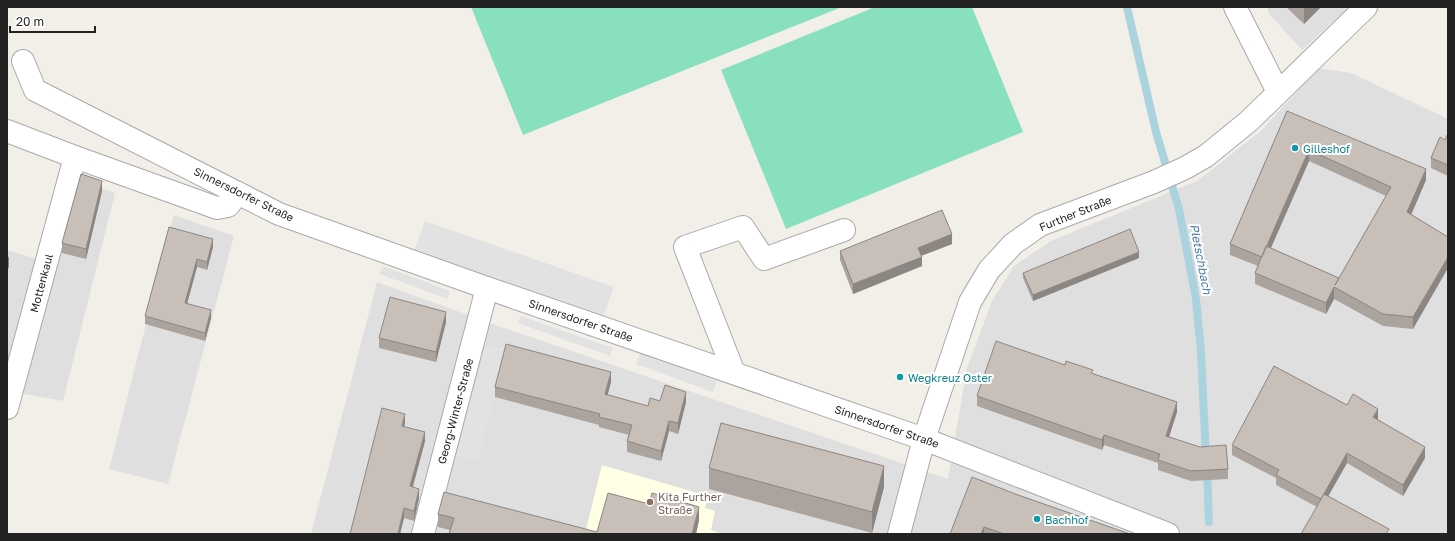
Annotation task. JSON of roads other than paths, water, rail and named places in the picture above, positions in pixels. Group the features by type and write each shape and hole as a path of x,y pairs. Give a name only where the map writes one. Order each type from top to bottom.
{"street":[{"path":"1235,7 1278,92"},
{"name":"Further Straße","path":"899,534 924,439 970,302 989,270 1013,244 1040,225 1154,182 1185,168 1206,156 1249,121 1366,7"},
{"name":"Sinnersdorfer Straße","path":"23,60 35,90 279,214 487,288 924,439 1168,534"},
{"path":"7,131 217,208 228,206 238,193"},
{"name":"Mottenkaul","path":"7,408 75,157"},
{"path":"734,373 685,247 743,227 764,259 844,230"},
{"name":"Georg-Winter-Straße","path":"423,534 487,288"}],"waterway":[{"name":"Pletschbach","path":"1127,7 1156,132 1179,209 1196,299 1201,352 1206,458"},
{"name":"Pletschbach","path":"1207,469 1209,522"}],"place":[{"name":"Gilleshof","path":"1295,148"},
{"name":"Wegkreuz Oster","path":"900,377"},
{"name":"Kita Further Straße","path":"650,502"},
{"name":"Bachhof","path":"1037,519"}]}
